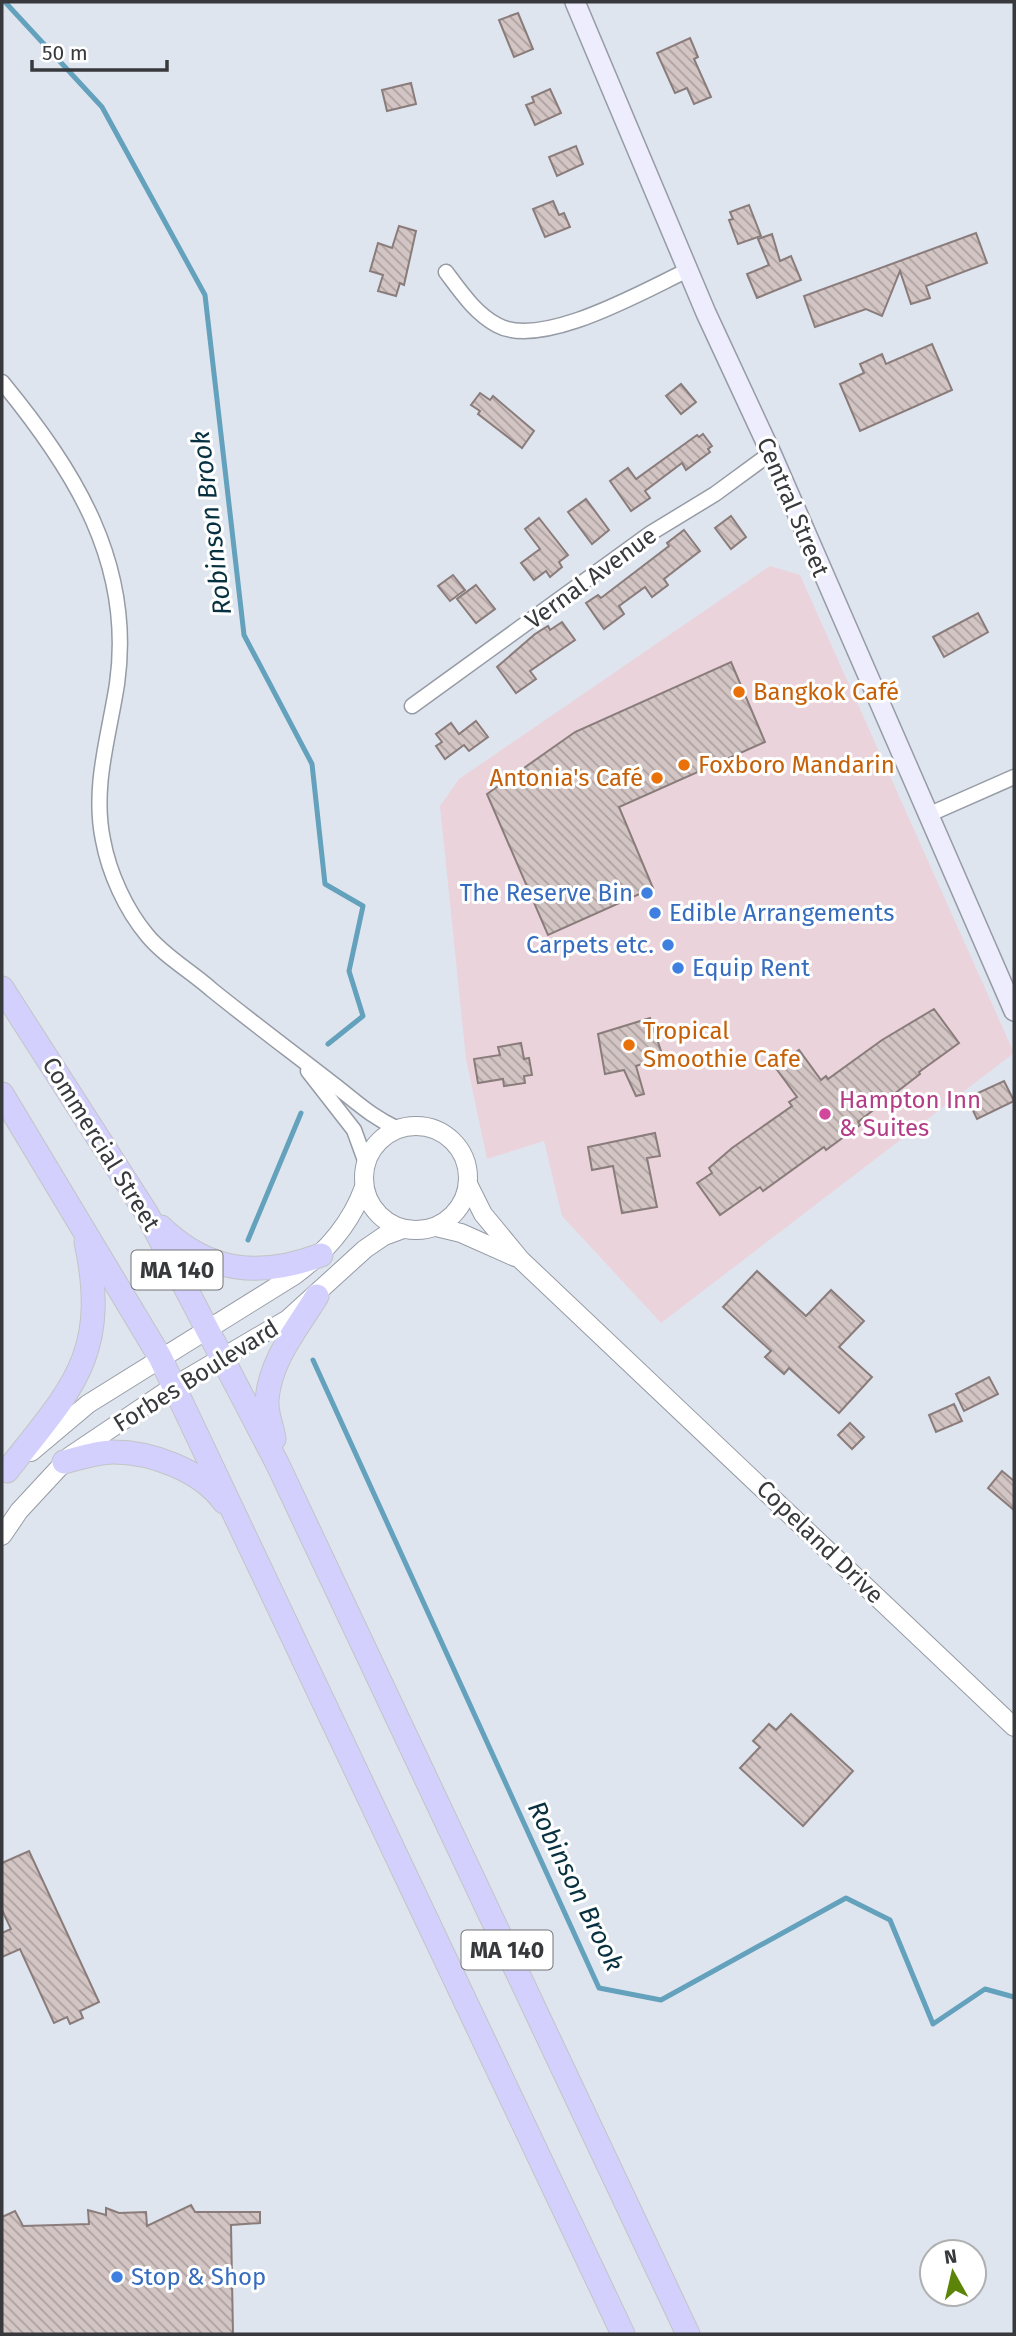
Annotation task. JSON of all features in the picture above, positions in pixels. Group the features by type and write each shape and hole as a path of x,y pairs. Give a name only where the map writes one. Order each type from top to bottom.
{"highway":[{"name":"Commercial Street","path":"2,988 147,1214 223,1356 328,1565 688,2334"},
{"name":"MA 140","path":"2,1094 160,1357 274,1602 514,2099 623,2334"},
{"path":"147,1214 181,1247 196,1256 220,1264 264,1270 292,1266 321,1255"},
{"path":"5,1474 77,1377 92,1336 94,1291 84,1229"},
{"path":"277,1462 267,1403 270,1384 281,1351 317,1296"},
{"path":"64,1462 113,1452 157,1458 215,1489 240,1525"}],"main road":[{"name":"Central Street","path":"575,2 688,270 771,453 1014,1010"}],"street":[{"path":"446,272 475,310 500,327 536,331 592,316 688,270"},
{"path":"2,382 68,472 91,512 112,579 117,611 117,681 102,762 99,808 103,843 123,896 149,937 369,1115 398,1129"},
{"name":"Vernal Avenue","path":"412,706 651,533 715,494 771,453"},
{"path":"930,814 1014,777"},
{"path":"303,1064 354,1130 366,1163"},
{"path":"421,1126 444,1133 461,1150 466,1161 468,1184 482,1214 521,1260 461,1233 436,1227 403,1229 382,1218 374,1209 364,1187 366,1163 377,1142 398,1129 421,1126"},
{"path":"436,1227 461,1205 468,1184"},
{"name":"Forbes Boulevard","path":"5,1474 88,1404 296,1275 321,1255 358,1206 364,1187"},
{"name":"Forbes Boulevard","path":"2,1536 19,1511 64,1462 90,1441 174,1386 288,1319 317,1296 365,1249 384,1236 403,1229"},
{"name":"Copeland Drive","path":"521,1260 1014,1727"}],"shaded area":[{"path":"770,566 800,575 1014,1053 661,1323 562,1216 544,1141 487,1159 466,1059 440,806 459,779"}],"building":[{"path":"518,13 533,49 514,57 499,20"},
{"path":"690,38 698,57 694,59 711,97 694,104 687,88 675,93 657,53"},
{"path":"411,83 416,104 387,111 382,90"},
{"path":"550,89 561,113 535,125 526,105 534,102 532,97"},
{"path":"576,146 583,164 557,176 549,157"},
{"path":"553,201 559,215 564,213 570,227 545,237 533,209"},
{"path":"749,205 761,236 738,244 729,220 733,219 730,212"},
{"path":"399,226 416,231 404,285 400,283 396,296 378,291 383,275 370,271 378,243 392,248"},
{"path":"976,233 987,263 926,286 930,298 911,304 900,271 882,316 866,309 815,327 804,296"},
{"path":"772,234 780,261 791,256 801,280 757,298 747,274 769,265 758,239"},
{"path":"932,344 952,390 860,431 840,384 864,373 860,364 882,354 886,364"},
{"path":"681,384 696,402 681,414 666,396"},
{"path":"480,393 490,400 493,396 534,431 522,448 478,414 480,411 471,405"},
{"path":"703,434 712,446 708,449 710,452 686,470 682,463 645,491 650,498 631,511 610,481 628,468 636,479 697,435 699,437"},
{"path":"586,499 609,530 592,544 568,512"},
{"path":"731,516 746,537 731,549 715,528"},
{"path":"539,518 568,555 559,562 562,567 550,577 546,571 534,580 521,563 540,549 525,529"},
{"path":"684,530 700,551 664,579 668,585 652,597 645,587 619,606 624,614 604,629 586,603 598,595 601,598 669,546 667,543"},
{"path":"453,575 465,590 450,601 438,586"},
{"path":"476,585 495,609 476,623 457,599"},
{"path":"978,613 988,632 944,657 933,637"},
{"path":"562,622 575,640 530,671 536,679 516,693 497,667 535,634 548,626 550,630"},
{"path":"731,662 765,742 619,807 653,888 548,935 487,794 575,732"},
{"path":"476,721 488,737 469,751 464,745 445,759 436,746 442,742 436,734 451,723 459,734"},
{"name":"Hampton Inn & Suites","path":"934,1009 959,1043 919,1072 920,1074 858,1122 860,1125 826,1150 824,1147 763,1191 760,1187 720,1215 697,1183 712,1173 709,1168 732,1148 792,1106 789,1102 797,1097 775,1067 799,1050 821,1080 826,1076 828,1079 882,1040"},
{"name":"Tropical Smoothie Cafe","path":"650,1018 663,1057 636,1066 644,1094 636,1096 624,1070 605,1074 598,1034"},
{"path":"521,1043 524,1059 529,1058 532,1075 524,1076 525,1083 504,1086 503,1079 478,1083 474,1059 500,1055 498,1047"},
{"path":"1004,1081 1014,1101 977,1119 967,1098"},
{"path":"655,1133 660,1156 647,1158 657,1207 622,1213 613,1166 592,1170 588,1147"},
{"path":"757,1271 806,1316 831,1290 864,1321 839,1347 872,1377 839,1413 789,1368 784,1374 765,1357 771,1351 723,1307"},
{"path":"989,1377 998,1394 964,1411 956,1394"},
{"path":"954,1404 962,1421 936,1432 929,1415"},
{"path":"850,1423 864,1437 852,1449 838,1435"},
{"path":"1002,1471 1014,1481 1014,1510 988,1488"},
{"path":"791,1714 853,1771 803,1826 740,1768 760,1747 753,1741 769,1724 776,1730"},
{"path":"29,1851 99,2002 80,2011 83,2018 70,2024 67,2017 54,2023 20,1949 2,1957 2,1933 11,1929 2,1910 2,1863"},
{"name":"Stop & Shop","path":"191,2205 195,2212 260,2212 260,2223 231,2225 233,2334 2,2334 2,2217 15,2211 23,2226 89,2224 88,2210 106,2215 106,2208 119,2213 146,2212 147,2226"}],"waterway":[{"name":"Robinson Brook","path":"5,2 102,107 205,295 244,635 312,764 325,884 363,906 349,971 363,1016 328,1044"},
{"name":"Robinson Brook","path":"248,1240 301,1113"},
{"name":"Robinson Brook","path":"313,1360 599,1988 661,2000 846,1898 890,1920 933,2024 985,1989 1014,1997"}],"place":[{"name":"Bangkok Café","path":"739,692"},
{"name":"Foxboro Mandarin","path":"684,765"},
{"name":"Antonia's Café","path":"657,778"},
{"name":"The Reserve Bin","path":"647,893"},
{"name":"Edible Arrangements","path":"655,913"},
{"name":"Carpets etc.","path":"668,945"},
{"name":"Equip Rent","path":"678,968"},
{"name":"Tropical Smoothie Cafe","path":"629,1045"},
{"name":"Hampton Inn & Suites","path":"825,1114"},
{"name":"Stop & Shop","path":"117,2277"}]}
